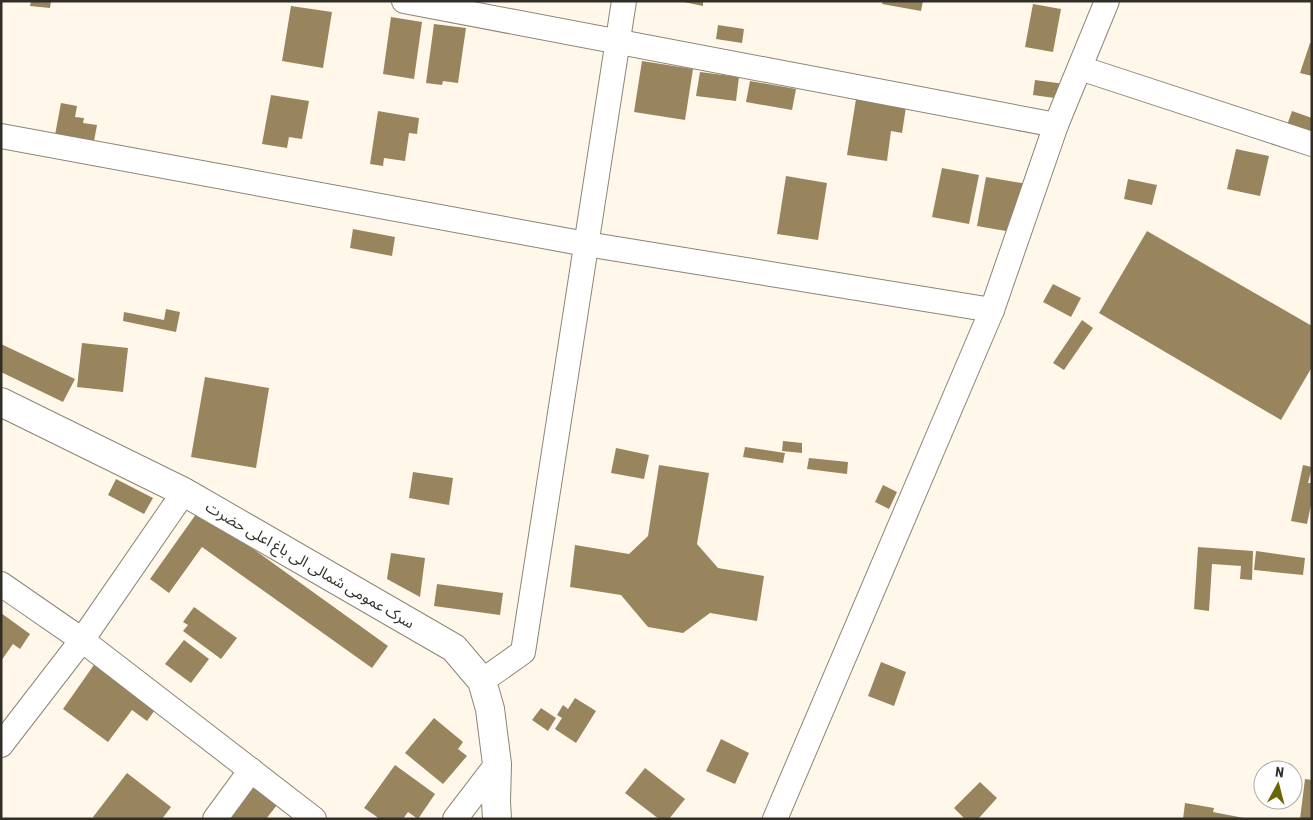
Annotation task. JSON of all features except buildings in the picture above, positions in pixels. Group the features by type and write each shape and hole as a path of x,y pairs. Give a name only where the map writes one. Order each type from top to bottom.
{"street":[{"path":"404,1 1056,125"},
{"path":"482,682 523,652 624,1"},
{"path":"775,819 992,310 1056,125 1107,1"},
{"path":"1080,68 1312,144"},
{"path":"1,136 586,244 992,310"},
{"name":"سرک عمومی شمالی الی باغ اعلی حضرت","path":"1,402 184,492 454,648 482,682 490,709 497,764 497,819"},
{"path":"1,745 82,640 184,492"},
{"path":"1,584 82,640 314,819"},
{"path":"455,819 497,764"},
{"path":"215,819 251,770"}]}
